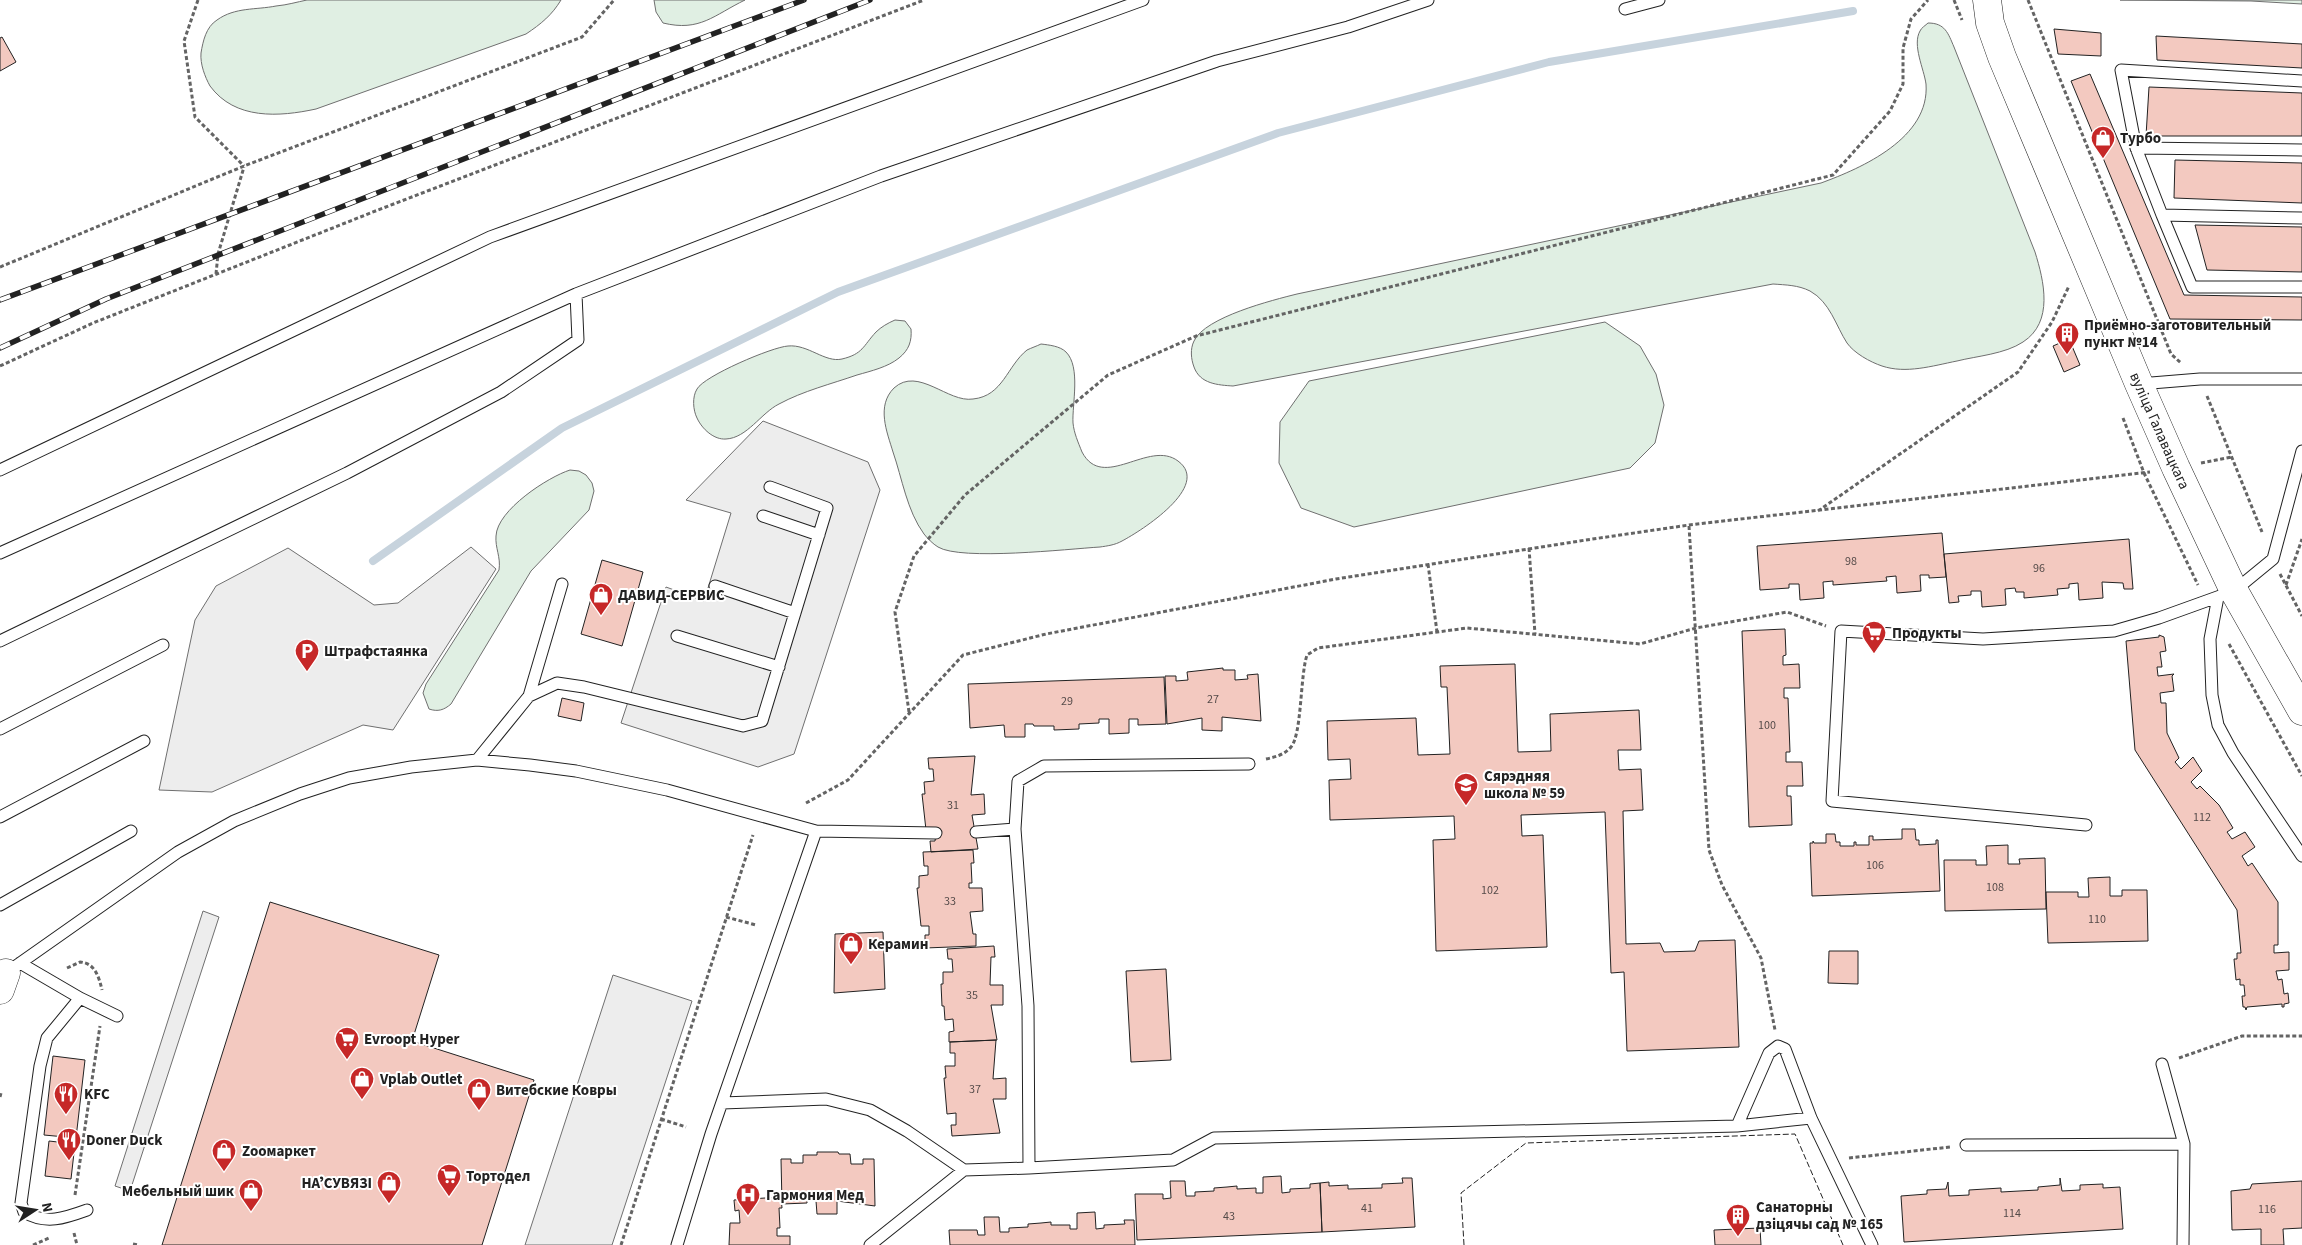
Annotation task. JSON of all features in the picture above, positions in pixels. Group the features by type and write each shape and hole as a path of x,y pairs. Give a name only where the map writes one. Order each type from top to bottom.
{"street":[{"name":"вуліца Галавацкага","path":"1987,0 1990,23 2002,57 2176,468 2226,594 2302,711"}],"lane":[{"path":"0,470 490,237 1143,0"},
{"path":"0,552 576,294 891,172 1217,61 1348,27 1428,0"},
{"path":"1625,9 1659,0"},
{"path":"2302,81 2121,70 2136,148 2192,287 2302,287"},
{"path":"2136,148 2302,150"},
{"path":"2162,215 2302,218"},
{"path":"0,642 347,474 501,392 578,340 576,294"},
{"path":"2139,384 2200,379 2302,379"},
{"path":"2086,825 1832,801 1841,631 1983,639 2114,630 2159,618 2226,594 2273,559 2302,450"},
{"path":"529,696 557,683 584,687 743,726 762,721 827,508 770,487"},
{"path":"763,516 819,535"},
{"path":"478,760 529,696 562,584"},
{"path":"715,586 795,613"},
{"path":"2226,594 2210,639 2212,695 2218,725 2233,753 2302,856"},
{"path":"677,636 779,666"},
{"path":"0,729 164,645"},
{"path":"0,817 144,741"},
{"path":"6,975 178,852 234,821 300,794 349,778 411,767 478,760 558,768 615,778 816,830 936,833"},
{"path":"1029,1168 1028,1006 1016,830 1018,781 1044,766 1249,764"},
{"path":"677,1245 722,1103 816,830"},
{"path":"976,832 1016,830"},
{"path":"0,905 131,831"},
{"path":"6,975 80,998 117,1016"},
{"path":"80,998 47,1038 40,1066 21,1203 24,1212 34,1218 55,1221 87,1210"},
{"path":"1737,1126 1769,1053 1778,1046 1785,1049 1811,1118 1872,1245"},
{"path":"2162,1064 2184,1144 2183,1245"},
{"path":"722,1103 826,1099 870,1110 907,1131 964,1170 1173,1160 1214,1138 1737,1126 1811,1118"},
{"path":"1966,1145 2184,1144"},
{"path":"870,1245 964,1170"}],"path":[{"path":"198,0 184,41 195,116 244,166"},
{"path":"0,266 244,166 582,37 614,0"},
{"path":"0,366 93,323 216,274 924,0"},
{"path":"909,712 895,612 914,556 965,494 1108,375 1196,336 1833,175 1890,110 1903,84 1903,48 1911,19 1928,0"},
{"path":"2028,0 2171,354 2200,379 2273,559 2302,616"},
{"path":"216,274 220,246 244,166"},
{"path":"1818,512 2018,372 2052,322 2070,284"},
{"path":"806,803 848,780 963,655 1046,634 1428,564 1529,548 1689,526 2124,477 2232,457"},
{"path":"1689,526 1709,850 1722,886 1761,958 1778,1046"},
{"path":"2286,586 2302,539"},
{"path":"1529,548 1536,634"},
{"path":"1428,564 1436,632"},
{"path":"1249,764 1279,756 1291,747 1297,736 1303,668 1307,654 1318,648 1467,628 1640,644 1696,628 1787,612 1841,631"},
{"path":"621,1245 753,835"},
{"path":"726,917 756,926"},
{"path":"66,968 80,962 91,966 99,976 104,1009 97,1039 72,1216 77,1245"},
{"path":"2162,1064 2242,1036 2302,1036"},
{"path":"0,1097 1,1093"},
{"path":"661,1119 686,1127"},
{"path":"1831,1160 1966,1145"},
{"path":"133,1244 138,1245"}],"green space":[{"path":"307,0 561,0 546,19 526,34 316,109 287,114 258,113 232,105 220,97 210,86 201,62 204,39 213,23 224,16 238,11"},
{"path":"654,0 745,0 706,21 697,24 676,25 663,23 656,12"},
{"path":"2120,0 2302,0 2302,4 2251,1"},
{"path":"1928,23 1934,23 1942,27 1950,37 2038,263 2043,288 2043,312 2033,334 2016,346 1991,354 1919,368 1900,369 1882,366 1863,357 1850,347 1828,308 1817,296 1801,288 1773,284 1233,386 1216,384 1205,380 1197,373 1194,367 1192,347 1201,332 1225,317 1272,300 1821,183 1855,169 1890,148 1905,135 1917,120 1924,103 1926,84 1917,43 1921,30"},
{"path":"895,320 905,321 911,329 911,337 905,352 890,364 788,399 772,408 747,430 734,438 722,439 713,436 705,430 697,418 694,396 697,389 702,383 739,363 768,351 788,346 802,348 836,360 842,359 859,352 880,328"},
{"path":"1605,322 1640,346 1656,374 1664,405 1655,443 1630,468 1354,527 1301,508 1279,463 1280,422 1309,381"},
{"path":"1041,344 1061,348 1071,359 1075,376 1073,415 1076,438 1082,452 1091,463 1102,467 1114,467 1154,456 1166,456 1178,461 1186,471 1186,483 1180,495 1170,507 1144,528 1111,545 1041,552 991,554 950,551 938,547 932,543 918,525 906,494 884,419 885,403 889,395 894,388 903,382 913,381 923,383 963,399 983,397 998,386 1027,350"},
{"path":"570,470 579,471 586,475 592,483 594,491 589,510 531,571 451,704 441,710 429,709 423,693 426,684 499,570 496,536 499,526 505,516 525,496 549,480"}],"shaded area":[{"path":"763,421 868,462 880,490 794,754 758,767 621,723 666,587 704,601 731,513 686,500"},
{"name":"Штрафстаянка","path":"471,547 496,569 393,730 363,725 212,792 159,790 195,620 216,586 288,548 374,605 398,603"},
{"path":"203,911 219,917 130,1191 115,1186"},
{"path":"613,975 692,1001 612,1245 525,1245"}],"building":[{"path":"2054,29 2101,33 2101,56 2058,54"},
{"path":"2156,36 2302,44 2302,68 2157,60"},
{"path":"2,37 16,62 0,71 0,38"},
{"path":"2090,74 2184,295 2302,297 2302,320 2170,319 2071,81"},
{"path":"2149,87 2302,93 2302,136 2146,136"},
{"path":"2175,160 2302,163 2302,203 2174,198"},
{"path":"2195,225 2302,227 2302,272 2207,270"},
{"name":"Приёмно-заготовительный пункт №14","path":"2069,339 2080,365 2064,372 2053,346"},
{"path":"1942,533 1946,577 1929,578 1929,575 1920,575 1921,591 1897,593 1896,576 1886,577 1887,581 1833,585 1833,581 1823,582 1824,598 1800,600 1799,584 1789,584 1789,588 1760,590 1757,546"},
{"path":"2129,539 2133,589 2124,589 2123,583 2102,582 2103,598 2079,600 2078,583 2069,584 2069,588 2057,589 2058,595 2024,598 2024,592 2016,592 2015,588 2005,589 2006,605 1982,607 1981,591 1971,591 1971,595 1958,596 1959,602 1949,603 1944,554"},
{"path":"602,560 643,572 622,646 581,634"},
{"path":"1785,629 1786,655 1783,656 1783,665 1799,664 1800,688 1784,688 1784,698 1788,698 1790,752 1786,752 1786,762 1802,762 1803,786 1787,786 1787,796 1791,796 1792,825 1749,827 1742,631"},
{"path":"2159,635 2164,637 2166,651 2160,652 2162,667 2157,667 2158,676 2174,674 2172,676 2174,691 2160,693 2161,703 2166,703 2167,733 2179,758 2175,762 2181,769 2193,757 2202,771 2191,782 2197,789 2200,786 2219,805 2233,828 2227,832 2232,839 2245,832 2255,847 2242,856 2248,866 2252,863 2278,902 2278,945 2274,945 2274,953 2289,952 2289,970 2276,971 2278,980 2282,979 2284,994 2288,993 2289,1003 2284,1004 2284,1007 2282,1007 2282,1004 2247,1007 2246,1010 2243,1007 2244,985 2240,985 2240,979 2236,980 2234,959 2237,959 2237,953 2241,953 2237,910 2135,750 2126,641 2159,637"},
{"path":"1515,664 1518,752 1551,751 1550,714 1639,710 1641,750 1618,750 1619,770 1641,769 1643,810 1623,811 1626,944 1660,943 1664,952 1695,951 1699,941 1735,940 1739,1047 1627,1051 1624,972 1611,973 1605,812 1521,815 1522,836 1543,835 1547,947 1436,951 1433,840 1455,839 1454,816 1330,820 1329,780 1351,779 1350,759 1328,760 1327,721 1416,718 1418,755 1450,754 1447,687 1441,687 1440,666"},
{"path":"1223,668 1223,670 1235,670 1235,680 1248,679 1247,675 1258,674 1261,721 1222,717 1222,731 1202,730 1202,718 1167,724 1165,676 1176,676 1176,681 1188,680 1187,672"},
{"path":"1164,677 1166,724 1138,725 1138,719 1129,719 1129,733 1109,734 1109,719 1099,719 1099,723 1079,724 1079,729 1054,730 1054,726 1025,724 1025,737 1005,737 1004,725 970,728 968,684"},
{"path":"562,698 584,703 581,721 558,716"},
{"path":"975,756 971,795 984,794 985,814 972,815 978,849 931,852 930,841 935,841 936,833 926,830 922,794 925,794 924,782 934,781 933,769 929,769 928,758"},
{"path":"1902,829 1915,829 1916,840 1919,840 1919,845 1936,844 1936,840 1938,840 1940,891 1812,896 1810,843 1813,843 1813,841 1814,843 1826,843 1826,834 1835,834 1836,842 1840,842 1840,846 1854,846 1854,842 1856,842 1856,845 1869,845 1869,836 1873,836 1873,840 1902,839"},
{"path":"2008,845 2008,864 2020,864 2019,859 2045,858 2046,909 1945,911 1944,860 1976,860 1976,865 1987,865 1986,846"},
{"path":"973,850 974,863 971,863 972,883 969,883 969,888 982,888 983,911 970,912 973,934 976,934 976,946 925,948 925,935 929,935 929,926 921,926 917,888 919,888 919,876 928,875 928,866 924,866 923,852"},
{"path":"2110,877 2110,896 2122,896 2122,890 2147,890 2148,941 2048,943 2046,892 2078,892 2078,897 2089,897 2088,878"},
{"name":"Evroopt Hyper","path":"270,902 439,955 412,1041 534,1080 482,1245 162,1245"},
{"path":"883,932 885,989 834,993 835,934"},
{"path":"994,946 995,957 991,957 990,985 1003,985 1003,1005 991,1005 997,1040 949,1042 949,1032 954,1031 953,1019 945,1020 941,984 943,984 943,972 953,972 952,959 948,959 947,949"},
{"path":"1829,951 1858,951 1858,984 1828,983"},
{"path":"1166,969 1171,1060 1131,1062 1126,971"},
{"path":"996,1040 993,1079 1006,1078 1006,1099 993,1099 1000,1133 952,1136 951,1125 956,1125 956,1113 947,1114 944,1078 946,1078 945,1066 955,1066 955,1053 950,1053 950,1042"},
{"path":"53,1056 85,1060 76,1138 44,1135"},
{"path":"49,1141 75,1144 71,1179 45,1176"},
{"path":"817,1152 850,1154 851,1164 863,1164 863,1159 874,1159 875,1206 837,1201 837,1214 817,1214 816,1201 782,1204 781,1159 791,1159 791,1163 803,1163 803,1155 817,1155"},
{"path":"1281,1176 1282,1193 1290,1192 1290,1189 1310,1188 1310,1184 1320,1183 1322,1232 1137,1240 1135,1194 1163,1194 1163,1199 1171,1198 1170,1181 1185,1181 1186,1196 1195,1196 1195,1192 1214,1191 1214,1188 1237,1186 1237,1189 1256,1188 1256,1193 1263,1193 1263,1177"},
{"path":"1402,1178 1412,1178 1415,1227 1322,1232 1320,1183 1329,1182 1329,1186 1348,1185 1348,1189 1382,1188 1382,1184 1403,1183"},
{"path":"2060,1178 2062,1191 2080,1190 2080,1185 2103,1184 2103,1188 2120,1187 2123,1229 1904,1242 1901,1196 1927,1194 1927,1190 1946,1189 1948,1182 1949,1196 1969,1195 1969,1190 2001,1188 2001,1192 2038,1190 2038,1187 2060,1185"},
{"path":"2302,1181 2302,1228 2283,1229 2284,1245 2261,1245 2261,1229 2232,1230 2231,1191 2250,1189 2252,1184"},
{"path":"781,1197 782,1208 779,1208 780,1228 777,1228 777,1236 790,1236 790,1245 729,1245 730,1223 740,1223 739,1210 735,1211 734,1200"},
{"path":"1095,1212 1096,1229 1104,1228 1104,1225 1125,1224 1124,1220 1134,1220 1135,1245 950,1245 949,1230 977,1230 978,1235 985,1235 984,1217 999,1217 1000,1232 1009,1232 1009,1228 1028,1227 1028,1224 1051,1222 1051,1225 1070,1225 1070,1229 1077,1229 1077,1213"},
{"name":"Санаторны дзіцячы сад № 165","path":"1760,1228 1761,1245 1715,1245 1714,1230"}],"waterway":[{"path":"373,561 562,428 838,292 1278,133 1549,62 1853,11"}],"railway":[{"path":"0,300 804,0"},
{"path":"0,348 106,299 870,0"}],"fence":[{"path":"1464,1245 1461,1193 1526,1143 1795,1134 1843,1245"}],"place":[{"name":"Турбо","path":"2103,159"},
{"name":"Приёмно-заготовительный пункт №14","path":"2067,355"},
{"name":"ДАВИД-СЕРВИС","path":"601,616"},
{"name":"Продукты","path":"1874,654"},
{"name":"Штрафстаянка","path":"307,672"},
{"name":"Сярэдняя школа № 59","path":"1466,806"},
{"name":"Керамин","path":"851,965"},
{"name":"Evroopt Hyper","path":"347,1060"},
{"name":"Vplab Outlet","path":"362,1100"},
{"name":"Витебские Ковры","path":"479,1111"},
{"name":"KFC","path":"66,1115"},
{"name":"Doner Duck","path":"69,1161"},
{"name":"Zooмаркет","path":"224,1172"},
{"name":"Тортодел","path":"449,1197"},
{"name":"НАʼСУВЯЗІ","path":"389,1204"},
{"name":"Мебельный шик","path":"251,1212"},
{"name":"Гармония Мед","path":"748,1216"},
{"name":"Санаторны дзіцячы сад № 165","path":"1738,1237"}]}
